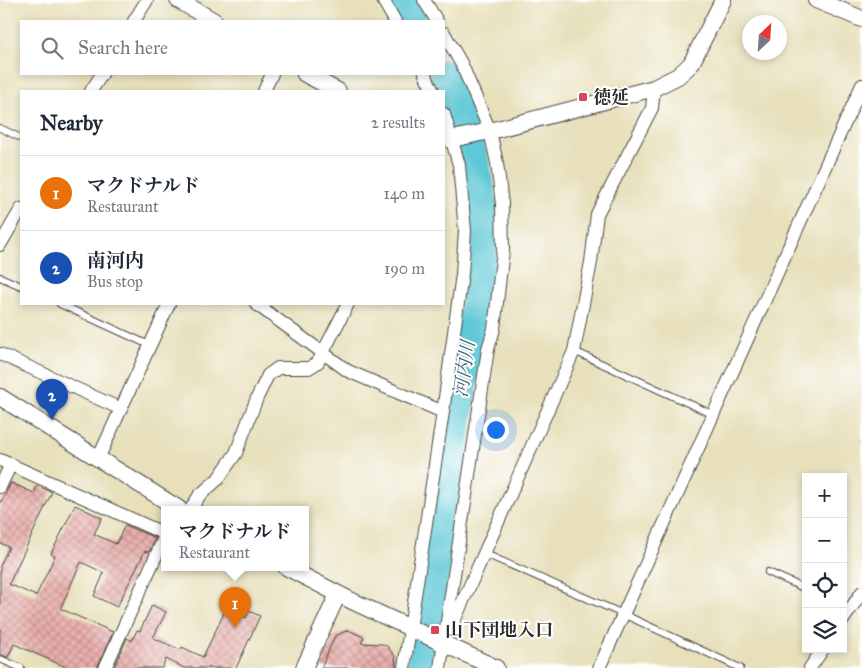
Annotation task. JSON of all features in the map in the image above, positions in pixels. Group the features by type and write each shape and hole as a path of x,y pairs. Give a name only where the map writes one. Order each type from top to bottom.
{"street":[{"path":"135,20 147,0"},
{"path":"178,0 212,20"},
{"path":"382,0 394,20"},
{"path":"424,0 436,20"},
{"path":"451,138 487,132 654,88 678,76 691,64 723,0"},
{"path":"816,0 862,19"},
{"path":"440,668 442,643 488,349 494,329 503,250 502,204 494,148 462,64 445,35"},
{"path":"92,90 101,75"},
{"path":"264,90 272,75"},
{"path":"307,75 336,90"},
{"path":"425,75 433,90"},
{"path":"599,668 862,85"},
{"path":"442,643 574,351 588,278 597,214 652,108 654,88"},
{"path":"404,668 443,412 466,231 459,165 445,117"},
{"path":"0,245 20,211"},
{"path":"98,459 169,305"},
{"path":"257,305 348,371 443,412"},
{"path":"193,506 199,496 218,479 236,452 268,375 278,368 308,368 318,362 348,305"},
{"path":"0,354 121,409"},
{"path":"0,396 174,506"},
{"path":"0,488 5,462 161,533"},
{"path":"104,668 161,544"},
{"path":"294,571 410,629 496,668"},
{"path":"847,611 862,592"},
{"path":"304,668 338,594"},
{"path":"810,668 820,653"}],"lane":[{"path":"0,128 20,138"},
{"path":"0,276 20,286"},
{"path":"62,305 149,345"},
{"path":"574,351 714,415"},
{"path":"483,553 623,614 740,668"},
{"path":"768,572 802,587"},
{"path":"0,659 21,668"}],"building":[{"path":"11,483 34,493 37,486 52,492 9,584 36,596 55,556 51,554 75,505 102,518 94,534 116,544 125,525 155,538 149,552 145,551 117,607 94,596 104,573 81,562 61,609 113,632 97,668 68,668 14,644 8,657 0,654 0,566 9,547 0,543 0,501 2,501"},
{"path":"152,605 166,612 153,638 181,650 182,647 203,657 226,609 246,618 249,611 260,616 236,668 184,668 166,659 162,668 114,668 127,638 132,641 137,630 140,631"},
{"path":"348,630 364,637 361,643 387,646 395,656 396,668 321,668 335,636"}],"waterway":[{"name":"河内川","path":"400,0 412,20"},
{"name":"河内川","path":"421,668 484,236 481,190 477,170 465,130 444,75"}],"place":[{"name":"徳延","path":"583,97"},
{"name":"南河内","path":"52,420"},
{"name":"マクドナルド","path":"235,628"},
{"name":"山下団地入口","path":"435,630"}]}
